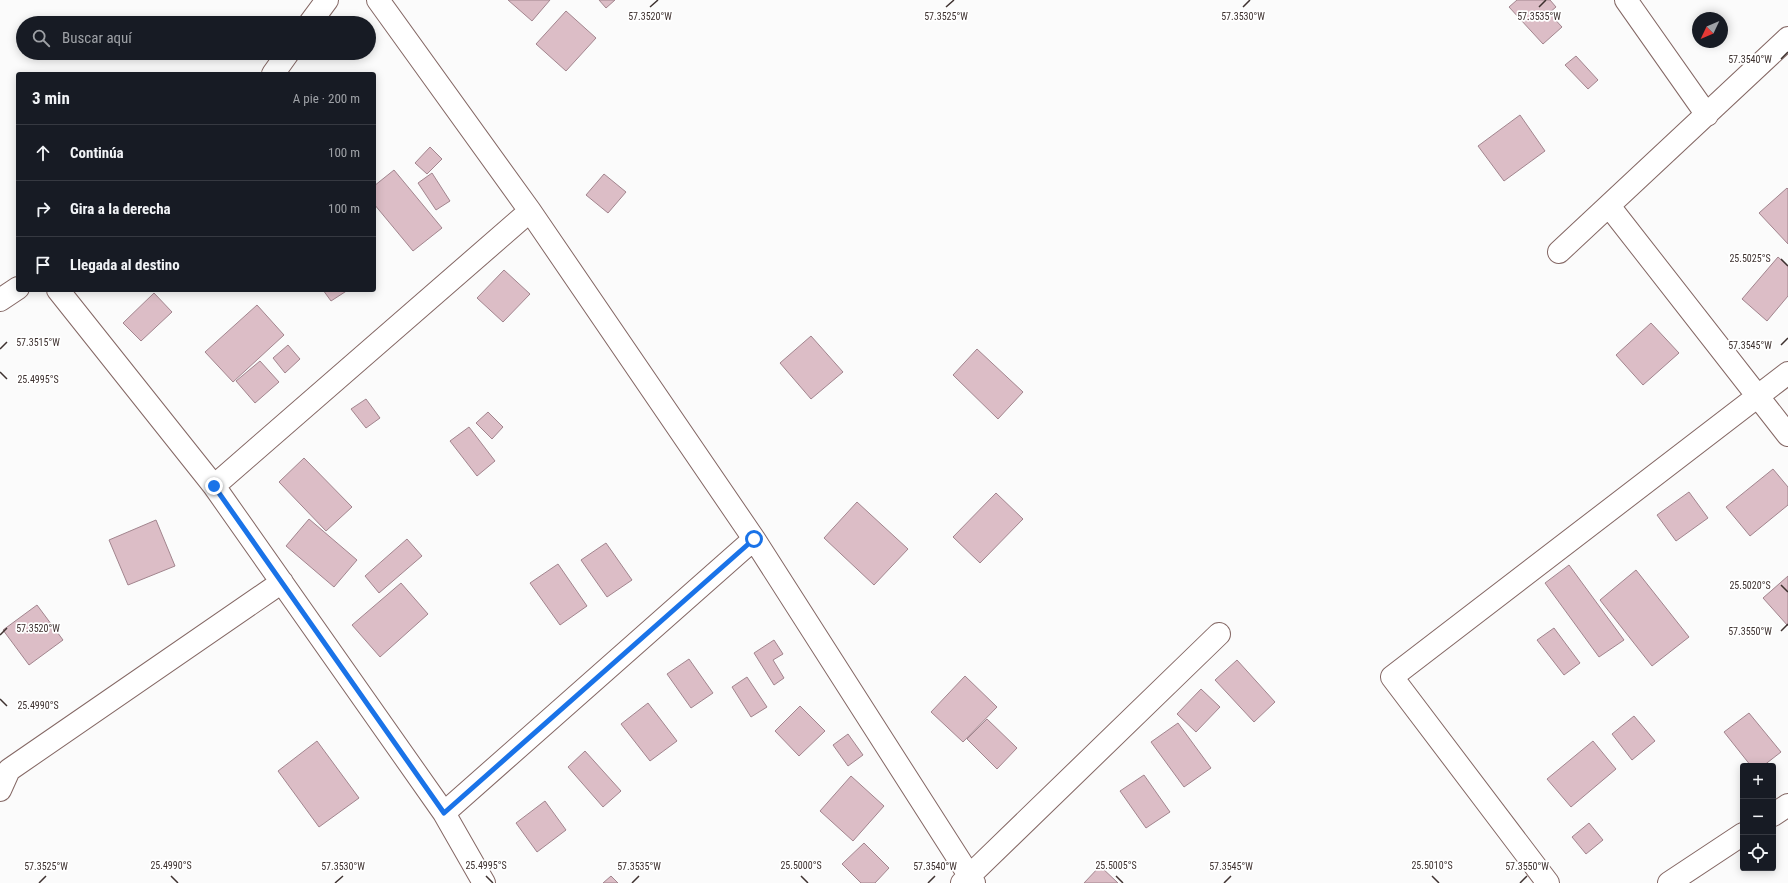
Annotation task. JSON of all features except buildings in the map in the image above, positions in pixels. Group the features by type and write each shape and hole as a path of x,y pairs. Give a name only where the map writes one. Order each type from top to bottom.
{"street":[{"path":"315,16 327,0"},
{"path":"378,0 530,211 754,539 969,881 1219,634"},
{"path":"1626,0 1707,115"},
{"path":"1559,252 1788,38"},
{"path":"274,72 283,60"},
{"path":"1609,206 1788,435"},
{"path":"214,486 530,211"},
{"path":"0,300 16,289"},
{"path":"60,292 214,486 444,813 484,883"},
{"path":"1548,883 1392,677 1758,398 1788,373"},
{"path":"444,813 754,539"},
{"path":"0,790 9,770 282,582"},
{"path":"1776,813 1788,805"},
{"path":"1669,883 1741,835"}],"route":[{"path":"214,486 444,813 754,539"}]}
